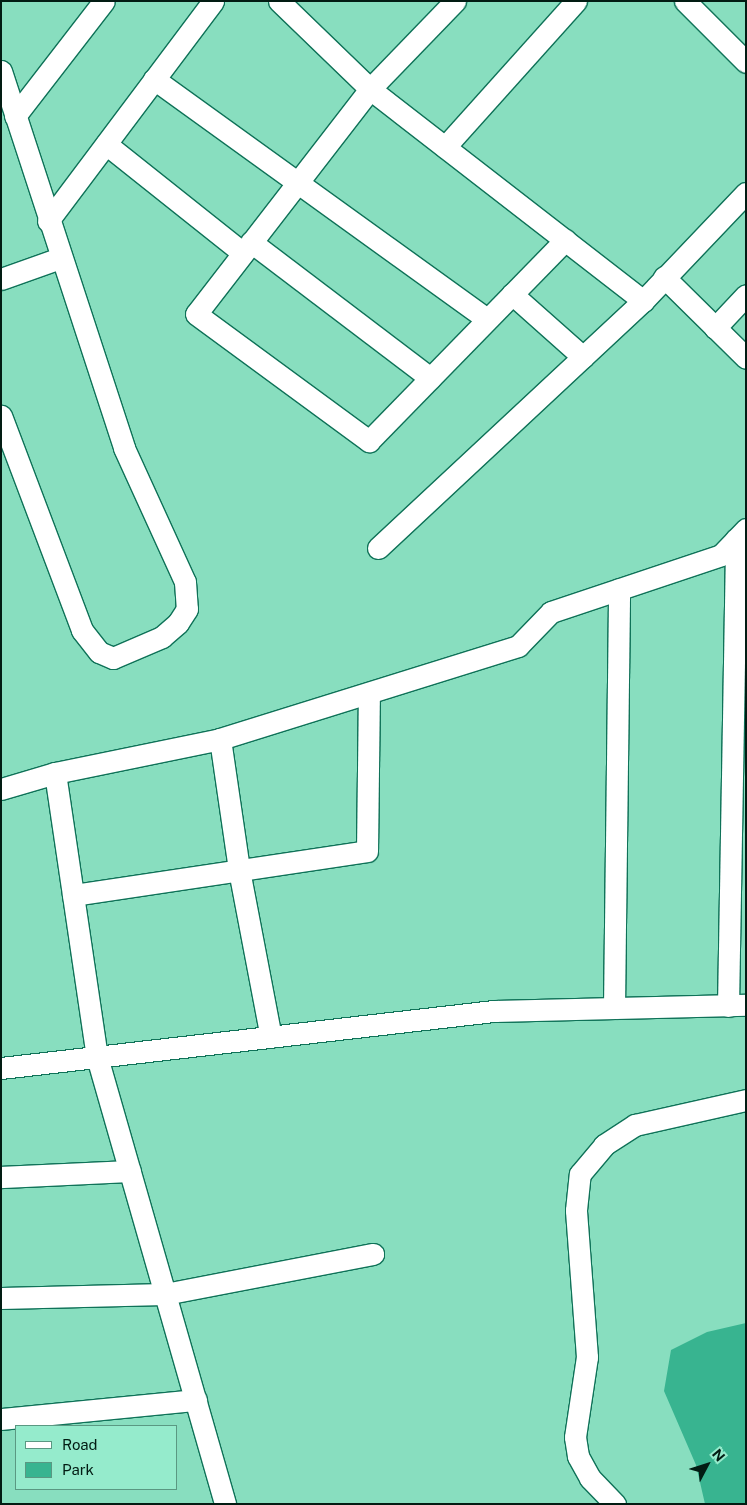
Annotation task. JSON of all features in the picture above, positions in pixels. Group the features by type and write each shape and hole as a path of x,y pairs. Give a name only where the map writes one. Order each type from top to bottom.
{"street":[{"path":"15,116 104,1"},
{"path":"48,221 213,1"},
{"path":"279,1 370,89 643,301"},
{"path":"455,1 370,89 196,314 369,441 565,240"},
{"path":"445,147 576,1"},
{"path":"684,1 746,62"},
{"path":"1,71 60,258 124,448 186,582 187,609 178,623 162,637 113,658 99,652 82,630 1,416"},
{"path":"154,79 487,319"},
{"path":"106,144 247,248 430,378"},
{"path":"378,548 643,301 746,193"},
{"path":"1,279 60,258"},
{"path":"664,277 746,358"},
{"path":"512,294 583,357"},
{"path":"716,328 746,295"},
{"path":"1,790 55,772 220,739 518,646 551,612 721,555 741,534"},
{"path":"1,1068 495,1012 737,1005 741,534"},
{"path":"614,1008 619,589"},
{"path":"73,895 367,851 369,693"},
{"path":"220,739 239,870 271,1037"},
{"path":"55,772 97,1057 225,1504"},
{"path":"615,1504 590,1478 578,1456 576,1437 587,1357 576,1210 580,1174 604,1145 635,1125 746,1100"},
{"path":"1,1177 130,1171"},
{"path":"1,1298 165,1294 373,1254"},
{"path":"1,1419 196,1400"}],"green space":[{"path":"746,1323 746,1504 705,1504 696,1465 664,1391 671,1350 707,1332"}]}
